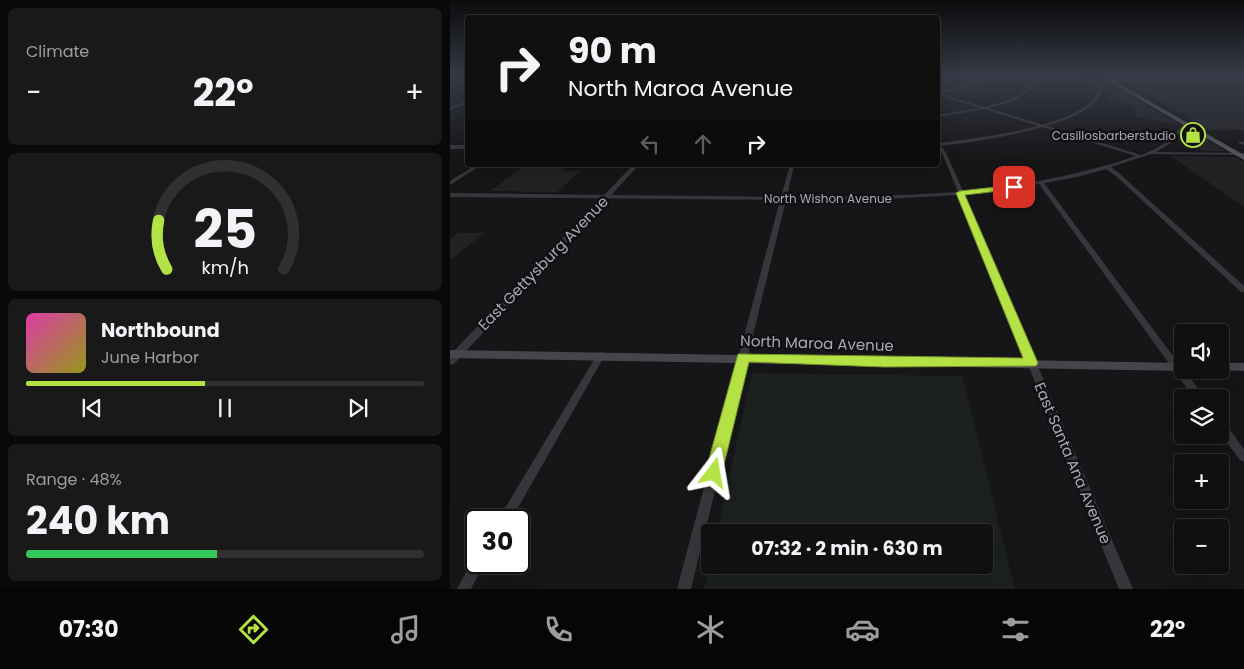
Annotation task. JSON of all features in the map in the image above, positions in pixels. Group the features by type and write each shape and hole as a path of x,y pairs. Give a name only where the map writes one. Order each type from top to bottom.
{"main road":[{"path":"1152,104 1182,117"},
{"path":"1152,104 1242,154"},
{"path":"1159,104 1242,154"},
{"name":"North Maroa Avenue","path":"452,356 602,355 743,357 884,362 1174,367"},
{"path":"1229,367 1244,367"}],"street":[{"path":"972,104 1141,156"},
{"path":"940,116 994,104"},
{"path":"940,145 1044,126 1070,117 1089,104"},
{"path":"450,107 465,105"},
{"name":"North Wishon Avenue","path":"450,195 886,198 960,193 1074,177 1150,153 1175,138 1181,128 1193,128"},
{"path":"450,147 465,147"},
{"name":"East Santa Ana Avenue","path":"940,148 945,155 1126,589"},
{"path":"1150,153 1242,154"},
{"path":"450,183 476,167"},
{"name":"East Gettysburg Avenue","path":"452,356 634,167"},
{"path":"684,589 791,167"},
{"path":"1107,167 1244,290"},
{"path":"1040,183 1174,359"},
{"path":"511,509 602,355"},
{"path":"1229,436 1244,456"},
{"path":"464,589 472,574"}],"shaded area":[{"path":"1131,104 1145,104 1180,125 1136,117 1136,111"},
{"path":"1164,104 1244,104 1244,130 1210,130"},
{"path":"1184,131 1191,131 1226,151 1203,151 1181,137"},
{"path":"1171,156 1236,157 1244,162 1244,207"},
{"path":"523,167 565,167 561,171 580,171 557,192 490,191"},
{"path":"458,233 484,233 453,258 450,258 450,239"},
{"path":"752,373 962,376 1015,589 704,589 707,574 993,574 993,524 719,524"}],"building":[{"path":"1196,119 1244,119 1244,130 1236,126 1208,126"}],"place":[{"name":"Casillosbarberstudio","path":"1193,135"}],"route":[{"path":"714,473 743,357 884,362 1032,363 960,193 1014,187"}]}
